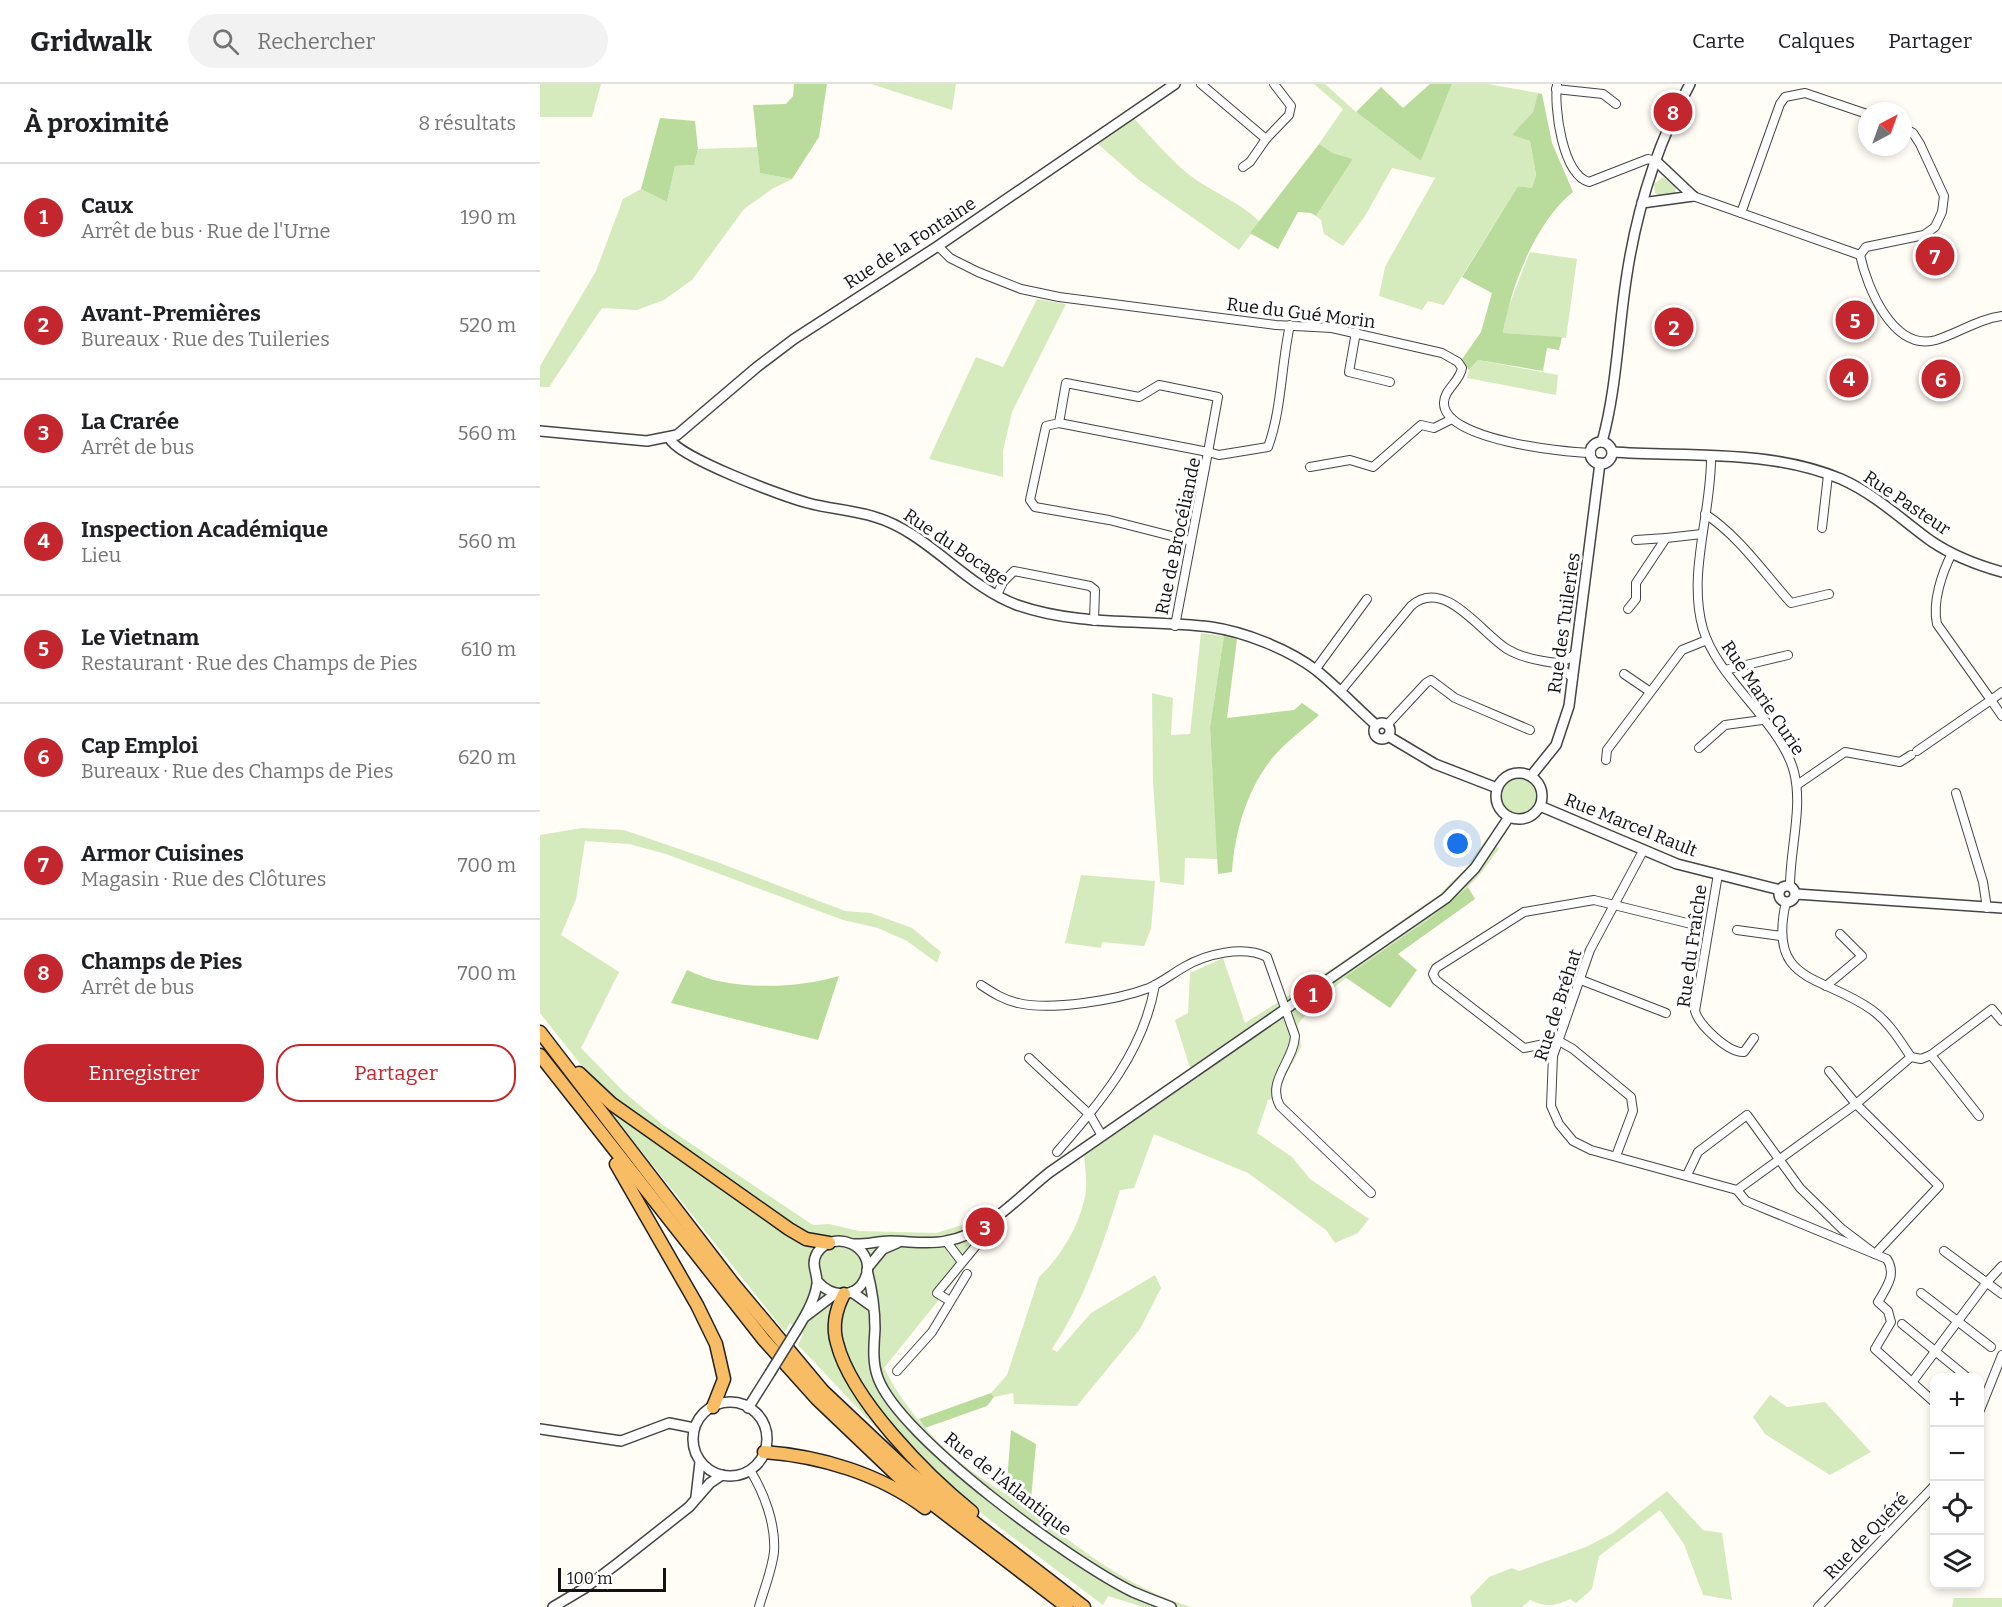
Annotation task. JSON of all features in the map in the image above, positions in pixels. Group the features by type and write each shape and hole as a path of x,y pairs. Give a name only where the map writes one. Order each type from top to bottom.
{"highway":[{"path":"540,1032 612,1104 789,1229 806,1239 829,1243"},
{"path":"540,1032 738,1290 806,1372 846,1415 909,1472 1084,1607"},
{"path":"540,1055 757,1331 805,1387 905,1483 1067,1607"},
{"path":"581,1107 629,1182 716,1344 724,1378 712,1407"},
{"path":"844,1293 835,1319 836,1342 847,1370 867,1400 941,1487 1011,1544 1028,1564"},
{"path":"764,1452 807,1457 879,1482 920,1504 964,1537 1007,1562"}],"street":[{"name":"Rue de la Fontaine","path":"670,438 684,430 757,367 794,339 938,246 1175,84"},
{"path":"1201,84 1266,139"},
{"path":"1243,167 1250,162 1266,139 1289,115 1291,106 1274,84"},
{"path":"1602,442 1617,355 1627,273 1642,203 1656,161 1690,84"},
{"path":"1616,104 1603,94 1557,87 1558,120 1564,145 1574,169 1583,180 1589,182 1648,159 1656,161 1693,196 1860,255 1890,324 1908,337 1917,340 1935,340 1971,324 2002,316"},
{"path":"1741,213 1780,104 1785,97 1805,93 1858,111"},
{"path":"1860,255 1866,247 1924,235 1940,220 1944,196 1916,136 1912,133"},
{"path":"1642,203 1693,196"},
{"name":"Rue du Gué Morin","path":"938,246 950,258 1021,289 1059,297 1356,332 1442,353 1458,362 1462,368 1461,377 1444,397 1443,405 1452,419"},
{"name":"Rue de Brocéliande","path":"1175,626 1208,452 1219,455 1268,447 1274,427 1283,357 1290,325"},
{"path":"1356,332 1349,372 1390,382"},
{"path":"1059,423 1066,383 1139,397 1159,385 1218,397 1208,452 1059,423 1046,426 1030,500 1035,507 1109,520 1191,541"},
{"path":"1310,467 1350,460 1373,467 1421,425 1434,428 1452,419 1467,430 1480,435 1534,446 1591,453"},
{"path":"540,431 647,441 670,438"},
{"name":"Rue du Bocage","path":"670,438 678,449 717,468 807,503 875,517 892,523 997,595 1043,613 1094,621 1212,628 1243,635 1315,670 1376,725"},
{"path":"1602,442 1608,444 1612,452 1608,461 1600,463 1593,459 1591,453 1593,446 1602,442"},
{"name":"Rue Pasteur","path":"1612,452 1711,456 1780,463 1828,475 1867,493 1952,553 2002,572"},
{"name":"Rue Marie Curie","path":"1711,456 1702,534 1699,592 1702,626 1707,640 1725,670 1784,750 1793,768 1797,785 1793,890"},
{"name":"Rue des Tuileries","path":"1531,776 1550,753 1560,736 1569,706 1600,463"},
{"path":"1822,528 1828,475"},
{"path":"1705,514 1727,528 1751,560 1791,603 1829,594"},
{"path":"1636,540 1702,534"},
{"path":"1628,609 1636,599 1636,583 1666,538"},
{"path":"1952,553 1940,584 1935,614 1937,624 2002,716"},
{"path":"997,595 1009,574 1014,571 1090,586 1095,590 1096,597 1094,621"},
{"path":"1340,692 1411,606 1426,598 1448,600 1509,650 1554,663 1573,678"},
{"path":"1315,670 1367,599"},
{"path":"1606,760 1607,750 1636,713 1649,691 1682,650 1707,640"},
{"path":"1554,663 1568,661 1576,653"},
{"path":"1725,670 1788,655"},
{"path":"1624,674 1649,691"},
{"path":"1388,736 1387,725 1426,682 1431,680 1455,698 1530,730"},
{"path":"1797,785 1845,752 1900,762 2002,692"},
{"path":"1699,748 1725,725 1762,720"},
{"path":"1387,725 1376,725 1374,730 1377,736 1381,738 1388,736 1435,764 1497,788"},
{"path":"1523,772 1531,776 1541,789 1540,806 1527,818 1509,817 1497,805 1497,788 1507,775 1523,772"},
{"path":"1956,793 1987,908"},
{"name":"Rue Marcel Rault","path":"1540,806 1677,864 1780,890"},
{"path":"873,1307 844,1293 823,1289 818,1282 814,1274 816,1256 829,1243 843,1240 863,1245 891,1240 900,1242 946,1241 966,1236 990,1222 1026,1191 1102,1136 1446,898 1475,868 1509,817"},
{"name":"Rue de Bréhat","path":"1643,851 1590,950 1553,1056 1551,1106 1559,1124 1573,1141 1591,1150 1687,1174 1737,1190 1746,1201 1875,1254"},
{"name":"Rue du Fraîche","path":"1718,874 1695,1011 1702,1026 1736,1051 1744,1052 1754,1038"},
{"path":"1786,902 1780,898 1780,890 2002,908"},
{"path":"1786,902 1794,899 1793,890"},
{"path":"1616,1156 1634,1111 1631,1097 1573,1049 1559,1041 1524,1048 1436,980 1433,974 1436,968 1524,912 1594,900 1691,924"},
{"path":"1786,902 1781,936 1784,952 1792,967 1875,1012 1894,1032 1911,1057 1921,1059 1931,1055 1992,1009 2002,1021"},
{"path":"1737,930 1781,936"},
{"path":"1826,986 1862,956 1840,934"},
{"path":"981,985 1000,998 1018,1003 1066,1005 1155,985 1185,966 1211,956 1227,952 1258,952 1267,957 1295,1036 1294,1048 1275,1085 1274,1096 1280,1106 1371,1193"},
{"path":"1581,980 1666,1013"},
{"path":"1057,1152 1090,1115 1113,1085 1133,1053 1152,1002 1155,985"},
{"path":"1931,1055 1979,1116"},
{"path":"1737,1190 1856,1104 1911,1057"},
{"path":"1029,1058 1090,1115 1102,1136"},
{"path":"1829,1071 1856,1104 1939,1186 1875,1254"},
{"path":"1687,1174 1698,1152 1747,1115 1800,1188 1842,1229 1875,1254 1887,1259 1891,1266 1892,1276 1878,1302 1888,1311 1891,1322 1875,1349 1930,1397"},
{"path":"946,1241 962,1262"},
{"path":"950,1301 937,1293 980,1241"},
{"path":"804,1318 861,1285 868,1268 883,1249 900,1242"},
{"path":"853,1244 864,1253 868,1268"},
{"path":"1944,1251 2002,1294"},
{"path":"1913,1381 1987,1282 2002,1266"},
{"name":"Rue de l'Atlantique","path":"868,1268 873,1307 873,1346 878,1377 898,1411 951,1464 1087,1565 1132,1591 1171,1607"},
{"path":"897,1371 932,1332 966,1274"},
{"path":"748,1408 804,1318 818,1282"},
{"path":"1921,1293 1991,1347"},
{"path":"1902,1324 1963,1373"},
{"path":"1984,1402 1999,1373 2002,1355"},
{"path":"696,1499 700,1481 700,1462 693,1440 694,1428 698,1420 712,1407 731,1403 748,1408 755,1413 764,1428 764,1452 750,1470 738,1475 722,1475 710,1471 700,1462"},
{"path":"540,1429 621,1441 669,1424 694,1428"},
{"path":"750,1470 765,1497 774,1539 774,1553 759,1607"},
{"path":"553,1607 610,1570 696,1499 710,1482 722,1475"},
{"name":"Rue de Quéré","path":"1818,1607 1930,1491"}],"green space":[{"path":"540,84 601,84 592,117 540,117"},
{"path":"794,84 827,84 819,137 792,179 760,173 753,105 786,104 793,96"},
{"path":"871,84 956,84 952,110"},
{"path":"1314,84 1325,84 1356,112 1421,161 1452,84 1488,84 1538,93 1533,112 1513,135 1530,141 1536,175 1532,188 1518,186 1444,305 1428,301 1422,310 1379,296 1385,267 1435,178 1392,168 1365,216 1343,246 1324,234 1321,220 1316,216 1353,159 1333,153 1319,144 1343,109"},
{"path":"1430,84 1452,84 1421,161 1356,112 1381,87 1403,108"},
{"path":"1538,93 1542,94 1552,143 1573,192 1547,220 1536,237 1518,276 1503,333 1562,337 1559,350 1547,348 1543,371 1478,360 1469,370 1462,359 1481,332 1492,293 1462,277 1518,186 1532,188 1536,175 1530,141 1512,135 1533,112"},
{"path":"1132,116 1165,153 1187,173 1243,208 1260,222 1239,250 1139,180 1098,144 1099,139"},
{"path":"660,118 695,121 698,149 694,165 675,166 667,202 641,189"},
{"path":"1319,144 1333,153 1353,159 1316,216 1311,213 1298,212 1278,249 1250,233"},
{"path":"758,147 760,173 792,179 772,189 744,209 692,280 664,300 637,310 602,308 549,387 540,387 540,366 596,271 623,199 641,189 667,202 675,166 694,165 698,149"},
{"path":"1663,177 1676,187 1675,194 1660,196 1655,193 1654,184"},
{"path":"1530,252 1577,259 1566,338 1503,333 1506,313"},
{"path":"1037,299 1066,304 1012,412 1003,451 1003,477 929,459 976,357 1003,367"},
{"path":"1478,360 1558,375 1556,395 1467,378 1469,370"},
{"path":"1201,633 1224,636 1210,727 1218,859 1185,858 1184,885 1160,882 1153,782 1152,693 1173,698 1171,735 1190,734"},
{"path":"1224,636 1237,639 1227,718 1294,710 1302,703 1319,715 1274,756 1256,782 1239,826 1232,872 1218,874 1210,727"},
{"path":"1519,777 1531,783 1537,795 1531,807 1519,813 1507,807 1501,795 1507,783"},
{"path":"582,828 624,830 717,862 845,911 871,913 912,928 941,952 937,963 907,941 878,928 843,920 666,854 629,844 585,841 576,899 561,935 619,972 581,1048 623,1091 663,1125 813,1225 829,1224 859,1231 936,1233 982,1219 991,1235 884,1368 891,1381 925,1428 964,1465 1106,1566 1146,1589 1191,1607 1143,1607 1108,1596 1103,1605 990,1520 938,1477 905,1438 884,1436 798,1345 803,1334 790,1323 785,1332 609,1110 616,1100 582,1066 540,1013 540,835"},
{"path":"1487,838 1499,849 1473,882 1430,919 1338,984 1298,1024 1301,1047 1282,1082 1279,1097 1268,1100 1257,1133 1292,1157 1310,1179 1369,1219 1358,1233 1335,1243 1326,1230 1248,1173 1154,1134 1134,1188 1120,1190 1092,1272 1074,1311 1052,1349 1057,1352 1091,1313 1155,1275 1161,1288 1140,1329 1077,1406 1014,1404 1013,1393 994,1397 991,1393 1007,1375 1039,1277 1063,1248 1080,1214 1086,1190 1084,1156 1198,1077 1189,1065 1175,1020 1188,1013 1190,973 1223,958 1245,1023 1336,966 1439,895 1465,869"},
{"path":"1081,875 1155,881 1151,929 1144,946 1102,942 1101,948 1065,943"},
{"path":"1468,887 1475,899 1398,954 1417,970 1390,1008 1345,977 1429,919"},
{"path":"687,970 718,981 763,986 810,983 839,976 818,1040 671,1003"},
{"path":"991,1393 994,1397 987,1406 925,1428 919,1419"},
{"path":"1770,1395 1787,1407 1825,1402 1871,1452 1830,1475 1765,1434 1753,1417"},
{"path":"1011,1430 1036,1444 1030,1511 1006,1494"},
{"path":"1667,1491 1703,1530 1722,1533 1732,1600 1703,1595 1684,1544 1660,1510 1599,1556 1592,1589 1576,1603 1570,1599 1559,1604 1545,1605 1530,1600 1522,1607 1472,1607 1470,1597 1489,1577 1512,1568 1519,1571 1586,1547 1613,1533"},
{"path":"1954,1598 2002,1598 2002,1607 1952,1607"}],"place":[{"name":"Champs de Pies","path":"1673,112"},
{"name":"Armor Cuisines","path":"1935,256"},
{"name":"Le Vietnam","path":"1855,320"},
{"name":"Avant-Premières","path":"1674,327"},
{"name":"Inspection Académique","path":"1849,378"},
{"name":"Cap Emploi","path":"1941,379"},
{"name":"Caux","path":"1313,994"},
{"name":"La Crarée","path":"985,1227"}]}
